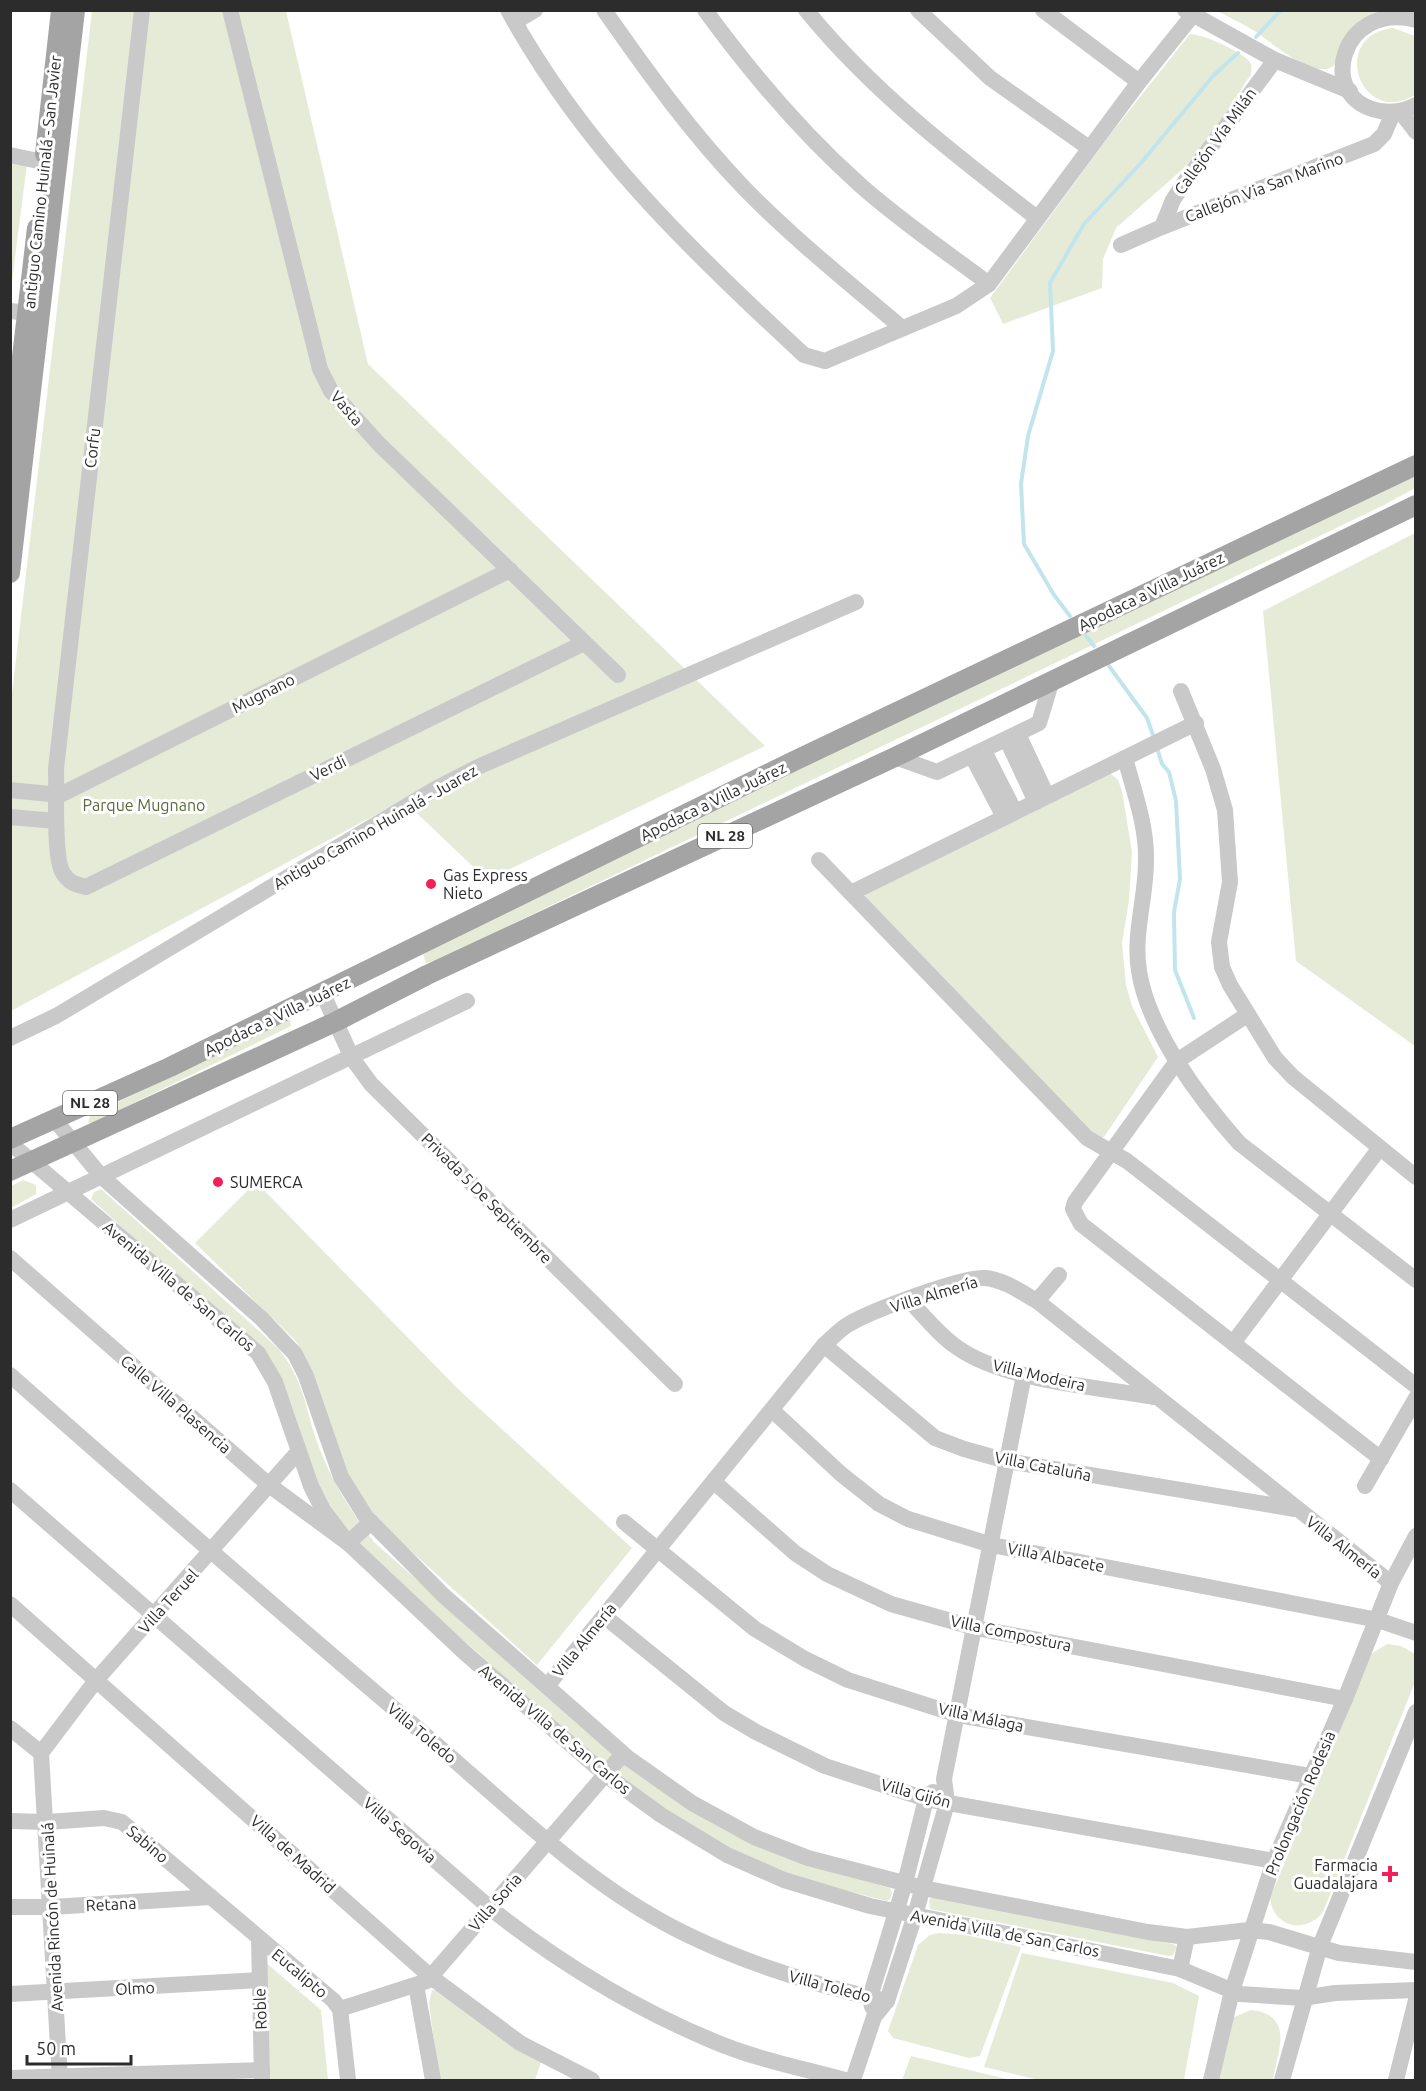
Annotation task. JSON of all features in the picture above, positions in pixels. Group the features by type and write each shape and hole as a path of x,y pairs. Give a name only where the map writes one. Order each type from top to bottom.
{"main road":[{"name":"antiguo Camino Huinalá - San Javier","path":"51,163 60,10"},
{"path":"10,573 26,312 75,10"},
{"name":"antiguo Camino Huinalá - San Javier","path":"10,460 26,312"},
{"name":"Apodaca a Villa Juárez","path":"10,1141 323,994 794,761 1416,465"},
{"name":"Apodaca a Villa Juárez","path":"10,1172 335,1022 427,975 895,757 1416,505"}],"street":[{"name":"Corfu","path":"71,883 61,871 56,821 56,769 142,10"},
{"name":"Vasta","path":"230,10 320,369 330,391 379,444 618,675"},
{"path":"535,10 512,16 578,118 623,175 704,263 804,355 825,361 956,306 988,284 1188,13 1275,60 1350,91 1365,105 1403,110 1416,132"},
{"path":"604,10 691,129 745,188 789,232 902,328"},
{"path":"705,10 773,98 858,183 907,224 988,284"},
{"path":"806,10 881,90 940,143 1037,218"},
{"path":"918,10 990,78 1089,148"},
{"path":"1043,10 1139,82"},
{"path":"1350,91 1343,76 1342,58 1346,42 1356,28 1370,18 1387,13 1404,15 1416,20"},
{"name":"Callejón Vía Milán","path":"1162,227 1173,200 1186,180 1275,60"},
{"name":"Callejón Via San Marino","path":"1121,245 1374,144 1403,110"},
{"path":"10,155 51,163"},
{"name":"Mugnano","path":"57,794 510,570"},
{"name":"Antiguo Camino Huinalá - Juarez","path":"10,1038 56,1016 435,789 480,766 856,602"},
{"name":"Verdi","path":"71,883 86,887 584,643"},
{"path":"895,757 937,772 1013,737 1039,723 1052,680"},
{"path":"1181,691 1196,723 1225,810 1230,882 1219,942 1222,967 1247,1015 1275,1058 1293,1077 1416,1177"},
{"path":"850,893 1196,723"},
{"path":"1013,737 1042,799"},
{"path":"978,753 1010,815"},
{"path":"1125,758 1146,843 1137,948 1138,969 1150,1010 1177,1061 1216,1117 1239,1143 1416,1280"},
{"path":"10,790 57,794"},
{"path":"10,817 56,821"},
{"path":"819,860 1087,1138 1111,1151 1416,1386"},
{"name":"Privada 5 De Septiembre","path":"323,994 352,1058 371,1084 675,1384"},
{"path":"10,1220 467,1001"},
{"path":"1247,1015 1177,1061 1075,1202 1076,1216 1081,1224 1381,1459"},
{"name":"Avenida Villa de San Carlos","path":"54,1119 72,1144 101,1176 261,1318 301,1364 341,1477 371,1522 443,1595 623,1754 692,1803 754,1837 808,1858 923,1888 1148,1932 1187,1937 1249,1930 1279,1934 1339,1953 1416,1962"},
{"name":"Avenida Villa de San Carlos","path":"10,1141 258,1353 269,1369 318,1501 348,1543 465,1653 606,1775 661,1815 727,1855 784,1880 896,1911 1180,1969 1232,1991 1276,1998 1304,1998 1335,1993 1416,1990"},
{"path":"1233,1344 1379,1149"},
{"name":"Calle Villa Plasencia","path":"10,1258 268,1485 348,1543"},
{"path":"1037,1301 1059,1275"},
{"name":"Villa Almería","path":"547,1686 824,1345 847,1325 958,1283 984,1278 1009,1285 1037,1301 1391,1583"},
{"name":"Villa Modeira","path":"909,1300 938,1332 959,1349 988,1364 1024,1375 1156,1398"},
{"path":"242,1338 261,1318"},
{"name":"Villa Cataluña","path":"824,1345 935,1438 963,1449 1007,1461 1296,1509"},
{"name":"Villa Toledo","path":"10,1375 211,1553 549,1841 629,1901 689,1936 816,1985 887,2001"},
{"path":"854,2080 874,2017 887,2001 915,1915 947,1803 944,1779 976,1628 1024,1375"},
{"path":"1365,1486 1416,1398"},
{"name":"Villa Albacete","path":"772,1410 841,1474 879,1504 908,1519 992,1545 1378,1620 1416,1633"},
{"name":"Villa Teruel","path":"41,1753 97,1679 211,1553 298,1452"},
{"name":"Villa Compostura","path":"714,1482 795,1552 827,1574 891,1604 976,1628 1345,1699"},
{"name":"Villa Segovia","path":"10,1490 528,1939 585,1974 687,2029 745,2052 845,2080"},
{"path":"348,1543 371,1522"},
{"name":"Villa Málaga","path":"624,1522 656,1551 755,1629 805,1659 848,1680 958,1715 1310,1776"},
{"name":"Prolongación Rodesia","path":"1211,2080 1249,1930 1274,1861 1345,1699 1391,1583 1416,1536"},
{"name":"Villa de Madrid","path":"10,1604 97,1679 424,1981 520,2043 592,2080"},
{"name":"Villa Gijón","path":"604,1616 694,1690 756,1732 825,1766 926,1799 1274,1861"},
{"path":"1282,2080 1320,1946 1416,1712"},
{"path":"10,1728 41,1753"},
{"name":"Avenida Rincón de Huinalá","path":"41,1753 57,1992 60,2078"},
{"name":"Villa Soria","path":"424,1981 623,1754"},
{"path":"874,2017 870,1997 905,1884 926,1799 944,1779"},
{"name":"Sabino","path":"10,1821 47,1822 104,1818 118,1820 259,1938"},
{"name":"Retana","path":"10,1906 52,1907 211,1897"},
{"path":"1180,1969 1187,1937"},
{"name":"Roble","path":"259,1938 262,2075"},
{"name":"Eucalipto","path":"259,1938 327,1994 340,2008 348,2080"},
{"name":"Olmo","path":"10,1994 259,1980"},
{"path":"340,2008 424,1981 433,2080"},
{"path":"1396,2080 1416,2000"},
{"path":"10,2078 262,2075"}],"green space":[{"name":"Parque Mugnano","path":"92,11 286,11 368,364 765,746 487,880 403,800 11,1011 11,702"},
{"path":"1217,11 1384,11 1363,19 1352,27 1344,39 1335,64 1328,69 1318,69 1295,59 1258,33"},
{"path":"1393,28 1415,36 1416,94 1397,102 1380,100 1368,91 1360,78 1357,62 1361,47 1373,35"},
{"path":"1190,34 1224,45 1242,55 1251,65 1251,74 1218,126 1184,168 1116,228 1103,259 1102,288 1003,324 990,298 1109,136"},
{"path":"11,149 28,156 11,289"},
{"path":"1415,470 1415,488 1382,506 435,961 426,963 422,951"},
{"path":"1415,533 1415,1046 1296,961 1263,611"},
{"path":"1110,773 1118,780 1122,791 1132,852 1129,900 1122,943 1126,985 1132,1006 1158,1057 1104,1137 1095,1139 865,898 865,892"},
{"path":"284,1019 290,1020 291,1026 93,1123 88,1123 90,1116"},
{"path":"23,1180 36,1185 36,1194 11,1208 11,1186"},
{"path":"256,1182 458,1389 632,1548 537,1665 381,1524 349,1483 306,1358 295,1340 195,1243"},
{"path":"101,1189 279,1349 298,1380 319,1448 332,1477 347,1504 374,1542 577,1722 799,1862 890,1888 892,1893 890,1899 887,1901 834,1887 765,1865 710,1839 674,1817 639,1793 573,1739 478,1653 391,1579 359,1547 332,1511 321,1490 290,1402 270,1361 91,1199 94,1192"},
{"path":"1387,1644 1401,1646 1415,1654 1415,1682 1323,1912 1308,1924 1291,1925 1277,1916 1270,1898 1371,1654"},
{"path":"932,1897 1173,1944 1177,1947 1173,1955 1169,1956 930,1909 929,1900"},
{"path":"939,1933 965,1935 1021,1947 980,2056 969,2058 893,2038 888,2031 918,1945 930,1935"},
{"path":"1022,1953 1173,1983 1199,1996 1184,2080 1039,2080 984,2067"},
{"path":"264,1961 321,2010 328,2080 269,2080"},
{"path":"432,1990 440,1991 541,2062 535,2080 439,2080 429,2003"},
{"path":"1251,2010 1265,2013 1279,2026 1280,2046 1273,2080 1218,2080 1232,2018"},
{"path":"911,2056 1011,2080 902,2080"}],"waterway":[{"path":"1256,37 1281,10"},
{"path":"1070,616 1054,595 1024,544 1021,484 1028,436 1053,351 1050,283 1084,224 1141,163 1213,76 1238,53"},
{"path":"1086,636 1094,646"},
{"path":"1109,666 1147,718 1154,738"},
{"path":"1157,748 1162,764 1169,772 1176,801 1180,879 1174,912 1175,970 1194,1018"}],"place":[{"name":"Gas Express Nieto","path":"431,884"},
{"name":"SUMERCA","path":"218,1182"},
{"name":"Farmacia Guadalajara","path":"1390,1874"}]}
